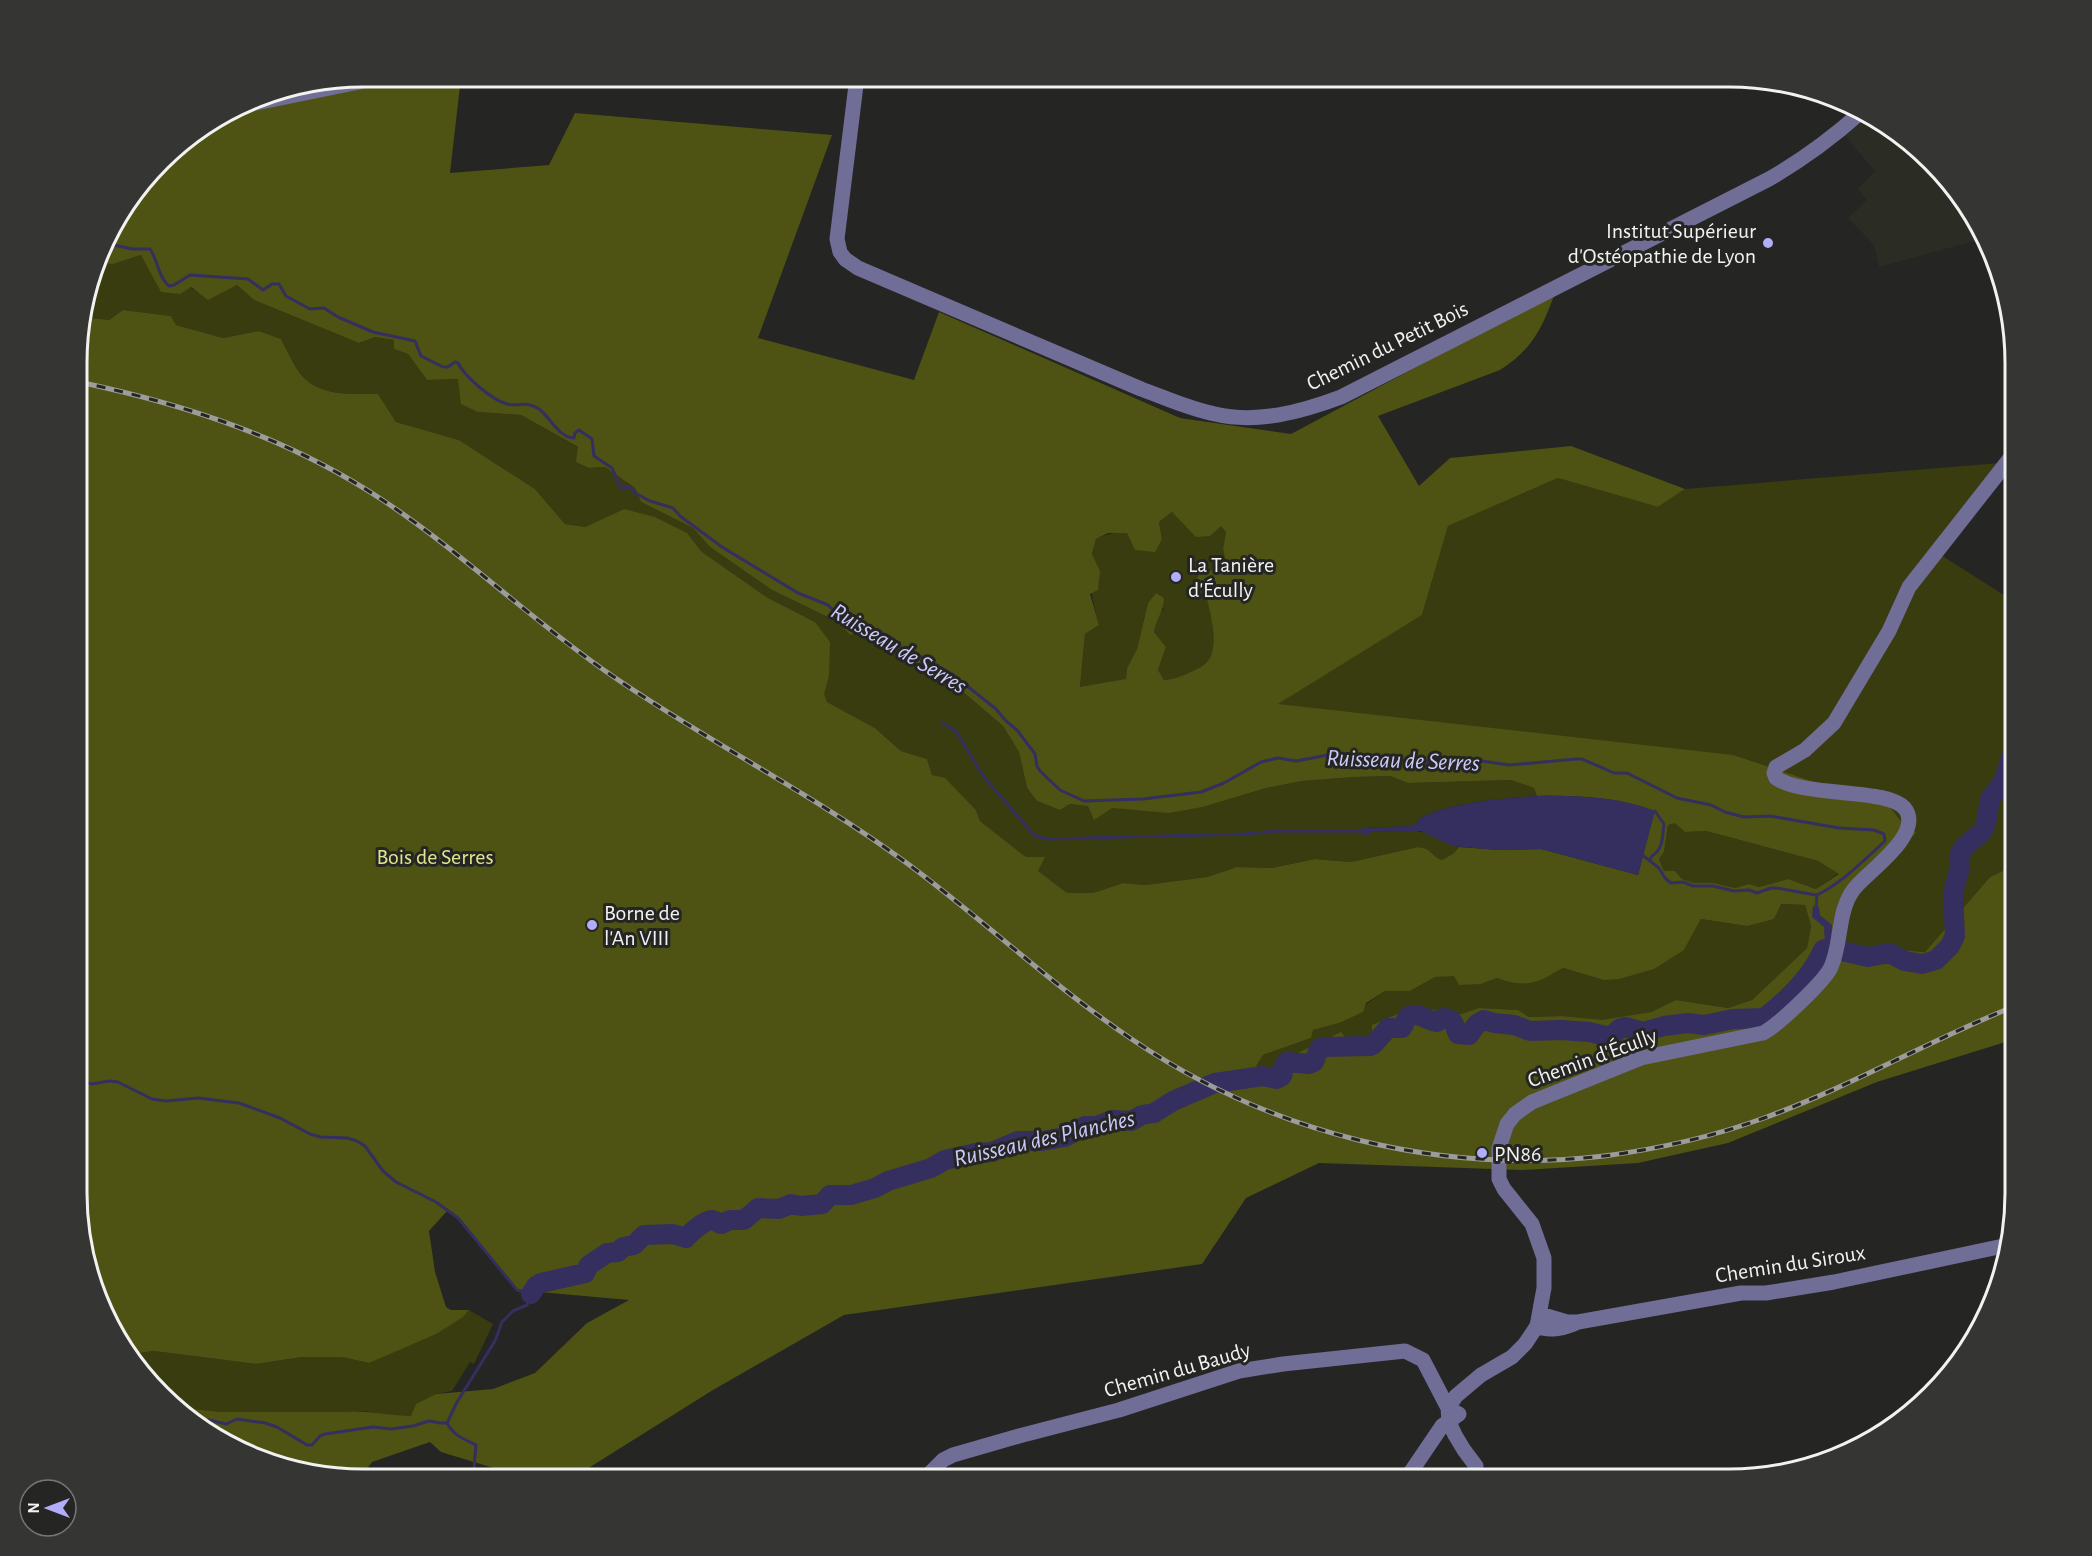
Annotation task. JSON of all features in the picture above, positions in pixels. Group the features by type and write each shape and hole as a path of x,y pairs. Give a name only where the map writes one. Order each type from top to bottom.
{"street":[{"name":"Chemin du Petit Bois","path":"856,87 837,230 838,246 844,259 858,268 1186,407 1240,417 1283,414 1317,406 1341,397 1769,179 1799,161 1855,118"},
{"name":"Chemin d'Écully","path":"1413,1469 1442,1426 1467,1398 1525,1344 1538,1320 1545,1288 1544,1258 1532,1224 1501,1185 1498,1174 1500,1142 1507,1124 1515,1114 1532,1102 1641,1058 1763,1033 1777,1025 1827,974 1833,961 1848,899 1853,890 1896,847 1907,829 1909,818 1905,809 1886,798 1824,792 1792,786 1776,778 1774,773 1780,764 1805,750 1834,723 1889,631 1910,587 2005,465"},
{"name":"Chemin du Siroux","path":"1538,1320 1542,1329 1554,1329 1578,1322 1741,1293 1766,1293 1834,1282 2000,1247"},
{"name":"Chemin du Baudy","path":"934,1469 943,1460 953,1455 1119,1410 1239,1371 1405,1351 1423,1360 1452,1415"},
{"path":"1452,1415 1462,1430 1478,1469"}],"shaded area":[{"path":"1861,121 1897,144 1924,168 1948,195 1976,241 1879,267 1874,245 1848,218 1867,200 1858,189 1875,171 1845,136"},
{"path":"1537,796 1597,798 1641,806 1655,811 1638,875 1541,849 1499,850 1452,846 1421,831 1372,832 1363,836 1361,831 1363,828 1412,826 1420,818 1462,805"},
{"path":"1813,906 1819,907 1820,915 1832,925 1831,943 1825,945 1824,927 1812,917"}],"green space":[{"name":"Bois de Serres","path":"460,87 450,173 549,165 575,113 832,135 758,338 914,380 939,312 1180,418 1291,434 1555,293 1535,337 1521,354 1500,370 1378,416 1419,486 1450,458 1571,446 1685,489 1658,507 1558,478 1448,526 1422,615 1278,704 1733,755 1890,807 1900,820 1916,833 1854,897 1843,946 1925,952 1990,877 2005,870 2005,1042 1877,1082 1728,1143 1638,1163 1522,1170 1319,1163 1246,1198 1202,1264 844,1315 713,1390 587,1469 497,1469 441,1452 430,1442 372,1462 367,1469 309,1464 258,1448 225,1432 192,1409 222,1412 363,1412 411,1416 416,1404 436,1394 493,1389 535,1373 587,1323 629,1300 517,1290 466,1227 448,1210 429,1231 435,1272 446,1307 451,1310 469,1310 463,1317 436,1334 369,1363 342,1357 302,1357 256,1364 154,1351 139,1353 124,1331 108,1298 96,1264 89,1229 87,1193 87,363 91,318 109,320 123,310 171,316 176,325 223,338 259,331 281,339 299,372 315,386 335,392 378,394 396,422 459,440 535,489 565,524 585,527 624,509 655,517 687,533 702,552 768,598 815,622 830,642 829,676 824,694 827,702 875,728 901,751 927,759 932,775 945,778 976,810 980,821 1026,857 1045,857 1038,871 1067,893 1093,893 1123,883 1145,885 1207,877 1237,867 1272,868 1315,859 1351,862 1418,847 1427,849 1442,860 1459,847 1499,850 1541,849 1638,875 1654,811 1597,798 1537,796 1534,788 1511,780 1408,783 1390,776 1302,781 1266,788 1203,807 1169,813 1112,808 1094,820 1088,806 1070,804 1060,810 1037,801 1027,788 1019,752 1003,726 962,691 947,687 935,674 899,655 869,630 850,635 838,622 772,590 710,547 693,528 641,502 635,488 605,467 589,468 576,462 578,447 521,415 478,412 461,404 458,379 427,380 408,354 394,349 394,340 375,337 359,343 254,300 237,285 208,300 191,287 180,294 161,292 141,255 113,264 106,264 108,258 124,225 144,195 181,156 225,124 258,108 292,96 327,89","holes":["1172,512 1196,537 1210,536 1221,526 1226,532 1223,549 1227,566 1201,572 1197,578 1198,588 1204,588 1214,637 1211,655 1206,663 1180,677 1164,680 1158,670 1166,647 1154,632 1164,598 1156,593 1148,603 1137,649 1127,668 1126,679 1080,687 1085,634 1099,625 1090,594 1098,590 1100,571 1092,554 1096,539 1108,533 1127,533 1135,550 1155,552 1162,539 1159,522","1675,823 1685,832 1706,831 1818,861 1839,874 1816,889 1788,879 1759,887 1749,884 1735,888 1714,883 1694,883 1682,879 1675,871 1664,871 1659,859 1664,852 1668,825","1781,904 1805,905 1811,926 1807,948 1752,1000 1728,1008 1676,1000 1651,1012 1602,1020 1562,1016 1529,1017 1518,1010 1479,1008 1461,1014 1414,1007 1372,1025 1372,1036 1361,1041 1348,1041 1341,1032 1283,1060 1275,1070 1265,1070 1256,1066 1263,1055 1311,1038 1313,1030 1339,1023 1363,1012 1366,1003 1385,991 1410,991 1435,977 1454,976 1459,985 1481,984 1497,978 1516,983 1532,983 1563,968 1604,980 1619,979 1654,969 1684,950 1701,919 1747,926 1774,919"]},
{"path":"141,255 208,299 237,285 254,300 359,343 375,337 394,340 394,349 408,354 427,380 458,379 478,412 521,415 579,448 577,462 589,468 605,467 635,488 641,502 693,528 710,547 772,590 838,622 850,635 868,630 899,655 935,674 947,687 962,691 1003,726 1019,752 1027,788 1037,801 1060,810 1070,804 1169,812 1203,807 1266,788 1302,781 1355,777 1390,776 1408,783 1511,780 1534,788 1537,796 1477,802 1447,808 1420,818 1412,826 1364,828 1365,835 1372,832 1423,832 1459,847 1442,860 1427,849 1418,847 1351,862 1315,859 1272,868 1237,867 1207,877 1145,885 1123,883 1093,893 1067,893 1037,871 1044,858 1026,857 980,821 976,810 945,779 932,775 927,759 901,751 875,728 827,702 823,694 829,676 815,622 768,598 702,552 687,533 624,509 585,527 565,524 535,489 459,440 396,422 378,394 335,392 315,386 299,372 281,339 259,331 223,338 176,325 171,316 123,310 109,320 91,318 96,292 106,264 113,264"},
{"path":"2000,463 1941,555 2005,596 2005,870 1990,877 1925,952 1842,947 1854,897 1900,820 1890,807 1277,704 1422,615 1448,526 1558,478 1658,507 1685,489"},
{"path":"1172,512 1222,525 1226,532 1223,549 1228,566 1201,572 1213,632 1213,645 1207,663 1184,676 1164,680 1158,670 1166,647 1154,632 1156,619 1164,608 1148,603 1137,649 1127,668 1126,680 1080,688 1085,634 1099,625 1093,603 1091,582 1091,562 1096,539 1104,535 1121,533 1162,539 1159,522"},
{"path":"1675,822 1685,832 1706,831 1818,861 1839,873 1816,889 1788,879 1759,887 1749,884 1735,888 1714,883 1694,883 1682,879 1675,871 1664,871 1659,859 1664,852 1668,825"},
{"path":"1781,904 1805,905 1811,926 1807,948 1752,1000 1728,1008 1676,1000 1651,1012 1602,1021 1562,1016 1529,1017 1518,1010 1479,1008 1461,1014 1414,1007 1361,1041 1348,1041 1283,1060 1275,1070 1265,1070 1255,1066 1263,1055 1311,1038 1312,1030 1339,1023 1385,991 1410,991 1435,977 1454,975 1481,984 1497,978 1516,983 1532,983 1563,968 1604,980 1684,950 1701,919 1747,926"},
{"path":"469,1310 493,1324 474,1364 470,1362 452,1391 436,1394 411,1416 364,1411 222,1412 192,1409 168,1388 139,1353 154,1351 256,1364 302,1357 342,1357 369,1363 462,1317"}],"waterway":[{"name":"Ruisseau de Serres","path":"114,245 132,249 150,249 169,286 190,275 248,279 263,290 272,284 279,284 286,296 310,309 324,308 338,317 373,332 415,341 421,356 443,367 458,363 473,381 494,398 507,404 534,406 568,437 574,438 575,433 579,430 592,439 594,456 612,468 621,488 629,487 650,501 673,508 680,516 722,547 798,593 828,605 841,618 850,621 857,620 892,638 902,649 909,650 952,674 996,709 1017,730 1035,754 1040,771 1060,790 1084,801 1143,799 1201,792 1224,783 1261,762 1278,758 1296,761 1328,755 1343,758 1379,756 1420,763 1439,760 1457,766 1475,760 1509,765 1582,759 1614,773 1627,773 1677,798 1711,805 1744,817 1770,816 1839,828 1874,830 1884,834 1885,841 1861,863 1836,884 1817,895 1816,909"},
{"path":"942,723 955,730 984,777 1034,835 1047,839 1244,834 1276,831 1365,831"},
{"name":"Ruisseau des Planches","path":"531,1294 541,1283 585,1273 589,1265 607,1253 618,1252 623,1247 634,1245 644,1235 673,1234 686,1238 709,1220 721,1224 730,1220 744,1220 758,1208 779,1209 791,1204 801,1206 822,1204 830,1195 851,1195 875,1188 888,1181 931,1168 945,1160 992,1152 1018,1141 1042,1141 1065,1137 1085,1126 1097,1126 1112,1120 1131,1121 1142,1115 1154,1113 1173,1101 1215,1083 1263,1076 1277,1079 1282,1076 1287,1062 1309,1064 1314,1062 1319,1049 1323,1047 1370,1046 1388,1028 1402,1028 1407,1018 1413,1015 1437,1022 1443,1018 1450,1019 1458,1034 1469,1035 1477,1024 1484,1020 1514,1025 1530,1031 1589,1032 1611,1037 1619,1029 1625,1027 1643,1032 1688,1023 1704,1025 1733,1019 1764,1018 1798,987 1823,950 1828,948 1868,957 1889,953 1905,961 1922,964 1936,960 1950,946 1955,936 1953,893 1960,867 1960,854 1964,847 1982,832 1986,824 1990,799 2005,776"},
{"path":"1650,860 1661,846 1664,824 1655,811"},
{"path":"1641,854 1659,868 1671,883 1683,882 1693,886 1713,886 1757,893 1776,888 1816,895"},
{"name":"Ruisseau de Serres","path":"1828,940 1828,948"},
{"path":"87,1083 118,1082 152,1099 166,1101 198,1098 239,1103 280,1118 310,1134 357,1141 365,1146 383,1171 396,1182 436,1202 458,1218 517,1290 531,1294 527,1305 513,1311 502,1322 495,1341 457,1402 447,1423"},
{"name":"Ruisseau des Planches","path":"208,1421 226,1424 237,1419 265,1423 277,1427 307,1445 312,1445 325,1434 373,1427 391,1429 429,1421 447,1423"},
{"path":"447,1423 456,1434 476,1445 474,1469"}],"railway":[{"path":"87,384 199,413 238,427 312,459 349,479 413,521 611,675 835,814 908,864 1075,998 1133,1040 1186,1072 1241,1100 1299,1123 1358,1140 1419,1152 1480,1159 1542,1160 1624,1153 1705,1137 1796,1106 2005,1010"}],"place":[{"name":"Institut Supérieur d'Ostéopathie de Lyon","path":"1768,243"},
{"name":"La Tanière d'Écully","path":"1176,577"},
{"name":"Borne de l'An VIII","path":"592,925"},
{"name":"PN86","path":"1482,1153"}]}
